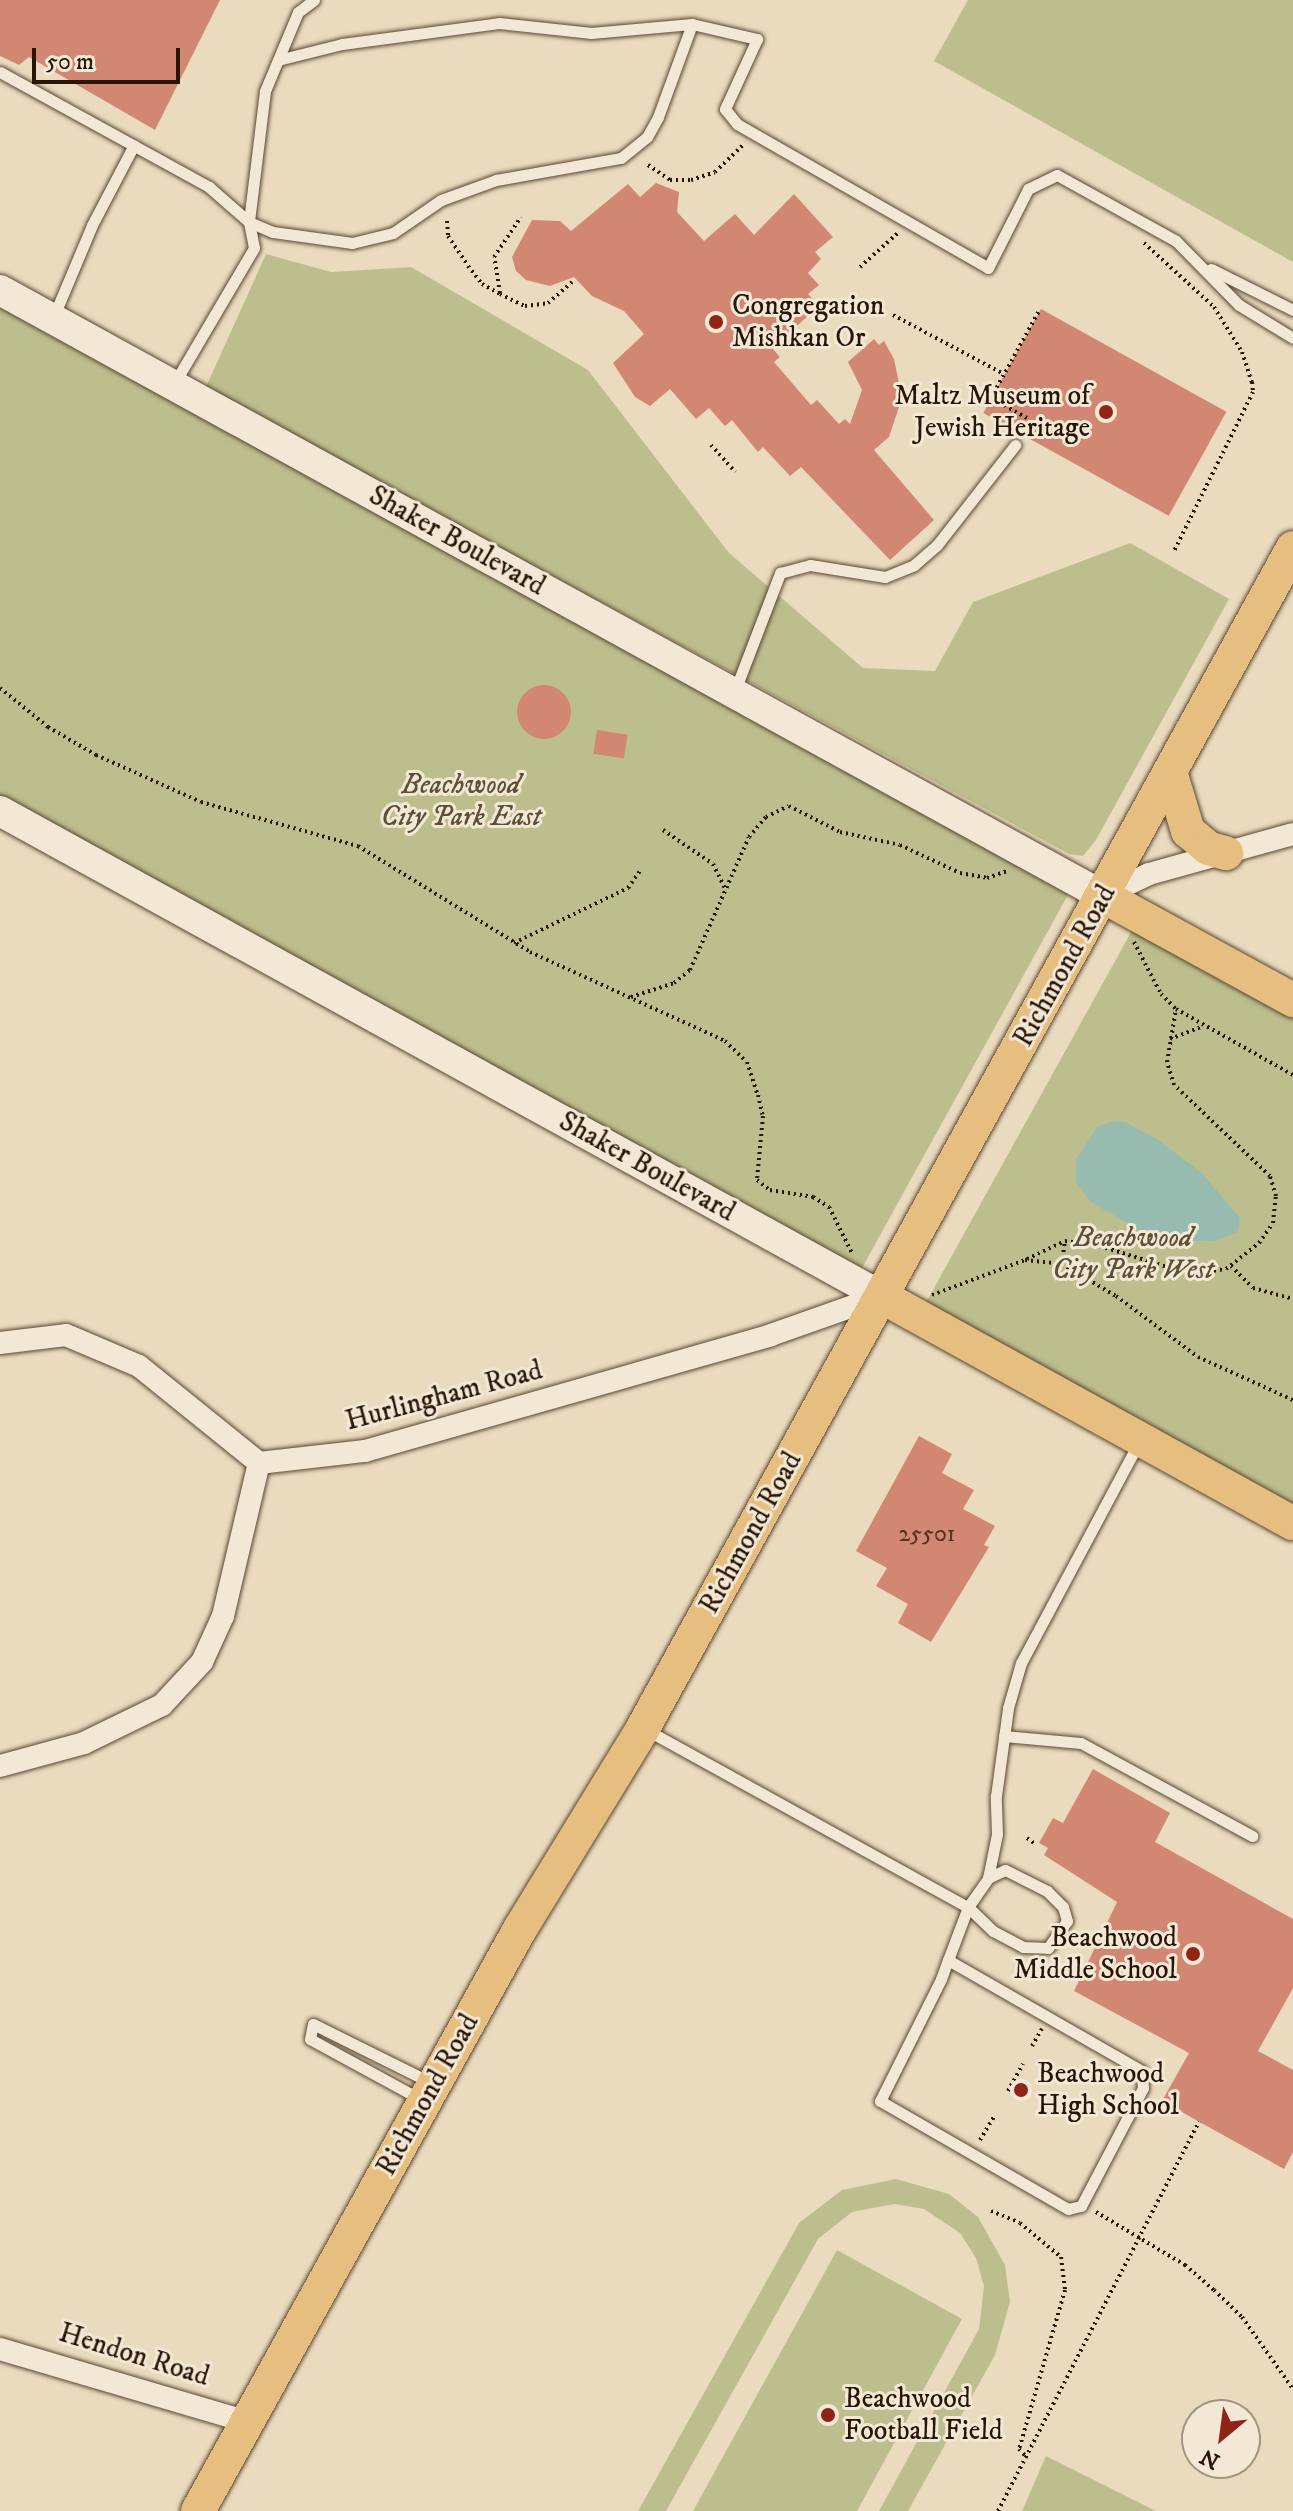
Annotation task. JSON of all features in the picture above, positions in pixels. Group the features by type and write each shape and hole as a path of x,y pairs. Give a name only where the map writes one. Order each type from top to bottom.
{"main road":[{"name":"Shaker Boulevard","path":"0,290 1293,1000"},
{"name":"Richmond Road","path":"198,2511 520,1929 643,1728 1171,775 1293,548"},
{"path":"1171,775 1188,831 1208,848 1226,853"},
{"name":"Shaker Boulevard","path":"0,811 1293,1523"}],"street":[{"path":"1103,896 1149,874 1293,834"},
{"name":"Hurlingham Road","path":"259,1463 365,1451 777,1334 881,1296"},
{"path":"0,1343 66,1335 139,1366 259,1463 223,1616 202,1662 162,1705 84,1743 0,1766"},
{"name":"Hendon Road","path":"0,2349 248,2422"}],"lane":[{"path":"173,385 254,248 249,222 265,91 298,12 314,0"},
{"path":"278,60 342,44 499,23 591,33 692,24 757,39 725,109 737,124 988,268 1028,189 1057,175 1176,241 1239,305 1293,338"},
{"path":"0,72 209,187 249,222 273,232 352,243 393,233 441,200 496,180 621,158 647,137 692,24"},
{"path":"53,319 92,225 134,145"},
{"path":"1193,258 1243,289 1293,310"},
{"path":"734,693 780,573 810,565 885,577 914,565 937,545 1015,445"},
{"path":"948,1960 1142,2071 1143,2088 1081,2206 1068,2209 880,2101 948,1960 968,1907 988,1878 997,1834 1004,1736 1021,1663 1141,1439"},
{"path":"643,1728 968,1907 993,1931 1023,1947 1048,1948 1060,1936 1067,1921 1063,1907 1047,1891 1005,1870 988,1878"},
{"path":"1004,1736 1081,1743 1252,1836"},
{"path":"313,2024 429,2093 310,2039 313,2024"}],"path":[{"path":"648,165 670,180 691,180 715,172 746,141"},
{"path":"500,294 494,257 521,217"},
{"path":"447,221 448,236 468,266 482,284 500,294 525,306 548,303 572,282"},
{"path":"860,267 901,230"},
{"path":"1132,234 1158,252 1214,307 1242,352 1252,382 1253,392 1174,551"},
{"path":"1027,418 991,398 1039,311"},
{"path":"893,315 1004,374"},
{"path":"711,445 735,472"},
{"path":"0,688 36,718 96,755 201,802 358,846 514,943 716,1035 741,1055 752,1070 763,1116 757,1180 770,1190 813,1197 829,1207 857,1257"},
{"path":"631,997 674,983 690,970 749,837 766,817 789,806 840,832 900,845 960,873 987,878 1012,872"},
{"path":"663,830 713,864 725,889"},
{"path":"514,943 628,888 640,871"},
{"path":"1129,932 1161,994 1176,1009 1201,1027 1293,1075"},
{"path":"926,1297 1025,1260 1045,1246 1065,1241 1100,1246 1190,1274 1231,1266 1266,1233 1276,1196 1270,1176 1174,1085 1167,1062 1176,1009"},
{"path":"1170,1039 1201,1027"},
{"path":"1062,1264 1065,1241"},
{"path":"1025,1260 1062,1264 1116,1296 1198,1357 1293,1400"},
{"path":"1231,1266 1253,1288 1293,1299"},
{"path":"1027,1838 1034,1843"},
{"path":"1032,2046 1043,2027"},
{"path":"1008,2091 1023,2064"},
{"path":"980,2140 994,2117"},
{"path":"998,2511 1199,2122"},
{"path":"1094,2210 1185,2265 1242,2317 1293,2389"},
{"path":"991,2211 1020,2223 1061,2257 1065,2290 1019,2449 1027,2458"}],"green space":[{"path":"968,0 1293,0 1293,262 934,61"},
{"path":"266,254 331,272 411,267 588,370 729,553 863,668 935,671 973,602 1130,543 1229,599 1096,840 1083,856 1069,854 205,389"},
{"name":"Beachwood City Park East","path":"0,298 1069,893 862,1268 0,798"},
{"name":"Beachwood City Park West","path":"1135,925 1293,1000 1293,1523 918,1317"},
{"path":"896,2179 949,2194 978,2217 1005,2265 1010,2302 995,2355 908,2511 879,2511 979,2329 984,2286 976,2258 960,2233 924,2209 895,2204 852,2212 818,2239 666,2511 638,2511 799,2223 842,2190"},
{"name":"Beachwood Football Field","path":"837,2250 962,2319 857,2511 693,2511"},
{"path":"1046,2456 1156,2511 1022,2511"}],"water":[{"path":"1110,1122 1125,1122 1155,1138 1202,1173 1240,1218 1237,1232 1215,1241 1174,1241 1144,1233 1091,1202 1076,1182 1076,1160 1097,1127"}],"building":[{"path":"0,0 220,0 155,130 29,57 19,65 0,56"},
{"path":"656,183 679,192 677,212 704,241 735,214 754,235 794,194 833,237 815,252 821,259 808,273 819,285 808,294 819,306 772,348 780,357 774,362 811,405 817,400 839,424 845,419 850,424 862,390 848,362 874,339 879,345 884,341 894,359 902,398 889,437 874,450 934,520 890,560 801,467 790,476 763,447 758,452 732,420 725,426 709,408 696,419 670,389 650,406 635,397 613,363 644,334 624,311 592,296 574,277 550,286 526,280 516,271 512,257 532,220 560,221 571,231 628,184 640,197"},
{"name":"Maltz Museum of Jewish Heritage","path":"1041,309 1226,412 1169,516 983,413"},
{"path":"544,685 563,693 571,712 563,731 544,739 525,731 517,712 525,693"},
{"path":"597,730 628,735 624,759 593,754"},
{"path":"919,1436 952,1454 942,1473 974,1490 963,1509 995,1526 984,1545 989,1547 931,1642 898,1623 908,1604 876,1586 887,1568 856,1551"},
{"name":"Beachwood Middle School","path":"1093,1769 1170,1813 1155,1842 1293,1919 1293,1988 1258,2051 1293,2070 1293,2152 1284,2169 1162,2101 1189,2053 1074,1991 1117,1902 1044,1855 1048,1848 1039,1843 1053,1818 1063,1823"}],"place":[{"name":"Congregation Mishkan Or","path":"716,322"},
{"name":"Maltz Museum of Jewish Heritage","path":"1106,412"},
{"name":"Beachwood Middle School","path":"1193,1954"},
{"name":"Beachwood High School","path":"1021,2090"},
{"name":"Beachwood Football Field","path":"828,2415"}]}
